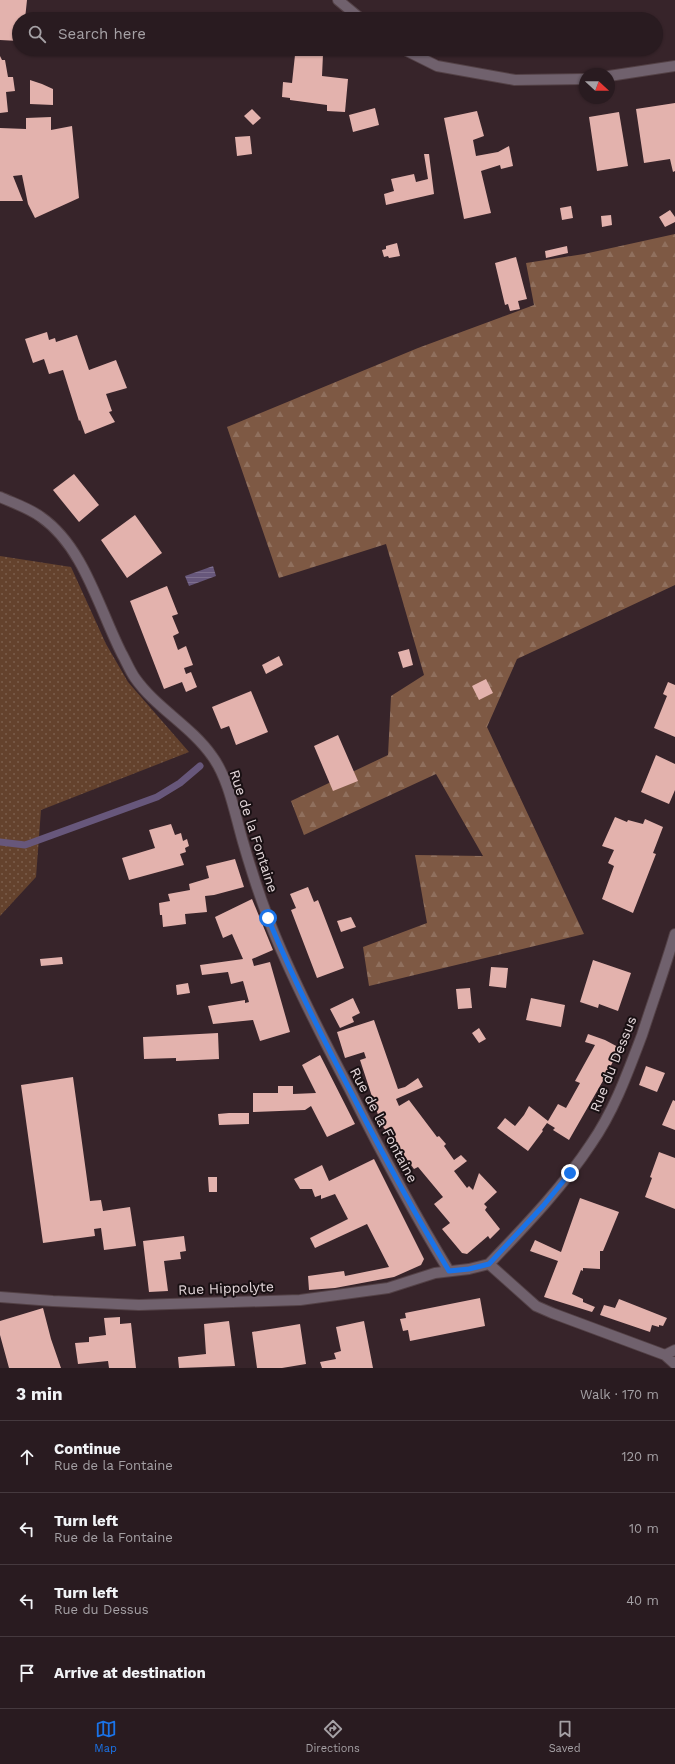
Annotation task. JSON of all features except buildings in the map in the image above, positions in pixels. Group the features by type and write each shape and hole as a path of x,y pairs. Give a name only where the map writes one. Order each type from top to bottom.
{"street":[{"path":"338,0 353,12"},
{"path":"417,56 437,66 515,80 579,79"},
{"path":"615,75 675,66"},
{"name":"Rue de la Fontaine","path":"0,497 40,516 53,527 69,545 82,568 117,645 134,678 155,700 196,738 213,757 227,786 268,918 285,959 323,1039 380,1150 449,1271"},
{"name":"Rue du Dessus","path":"489,1264 543,1206 570,1173 592,1144 611,1111 632,1061 664,973 675,934"},
{"path":"449,1271 469,1269 489,1264 536,1306 552,1314 664,1354 675,1364"},
{"name":"Rue Hippolyte","path":"0,1297 139,1305 300,1300 388,1288 435,1273 449,1271"},
{"path":"664,1354 675,1350"}],"shaded area":[{"path":"0,556 71,567 106,644 128,682 189,752 41,810 36,877 0,916"},
{"path":"213,566 216,576 189,586 185,576"}],"green space":[{"path":"675,234 675,585 517,659 487,727 584,934 369,986 363,947 427,923 415,855 483,856 436,774 304,835 291,801 388,755 391,696 424,675 386,544 279,578 227,427 418,348 534,305 526,263 584,254"}],"waterway":[{"path":"0,842 25,845 157,797 180,783 200,766"}],"route":[{"path":"268,918 285,959 323,1039 380,1150 449,1271 469,1269 489,1264 543,1206 570,1173"}]}
